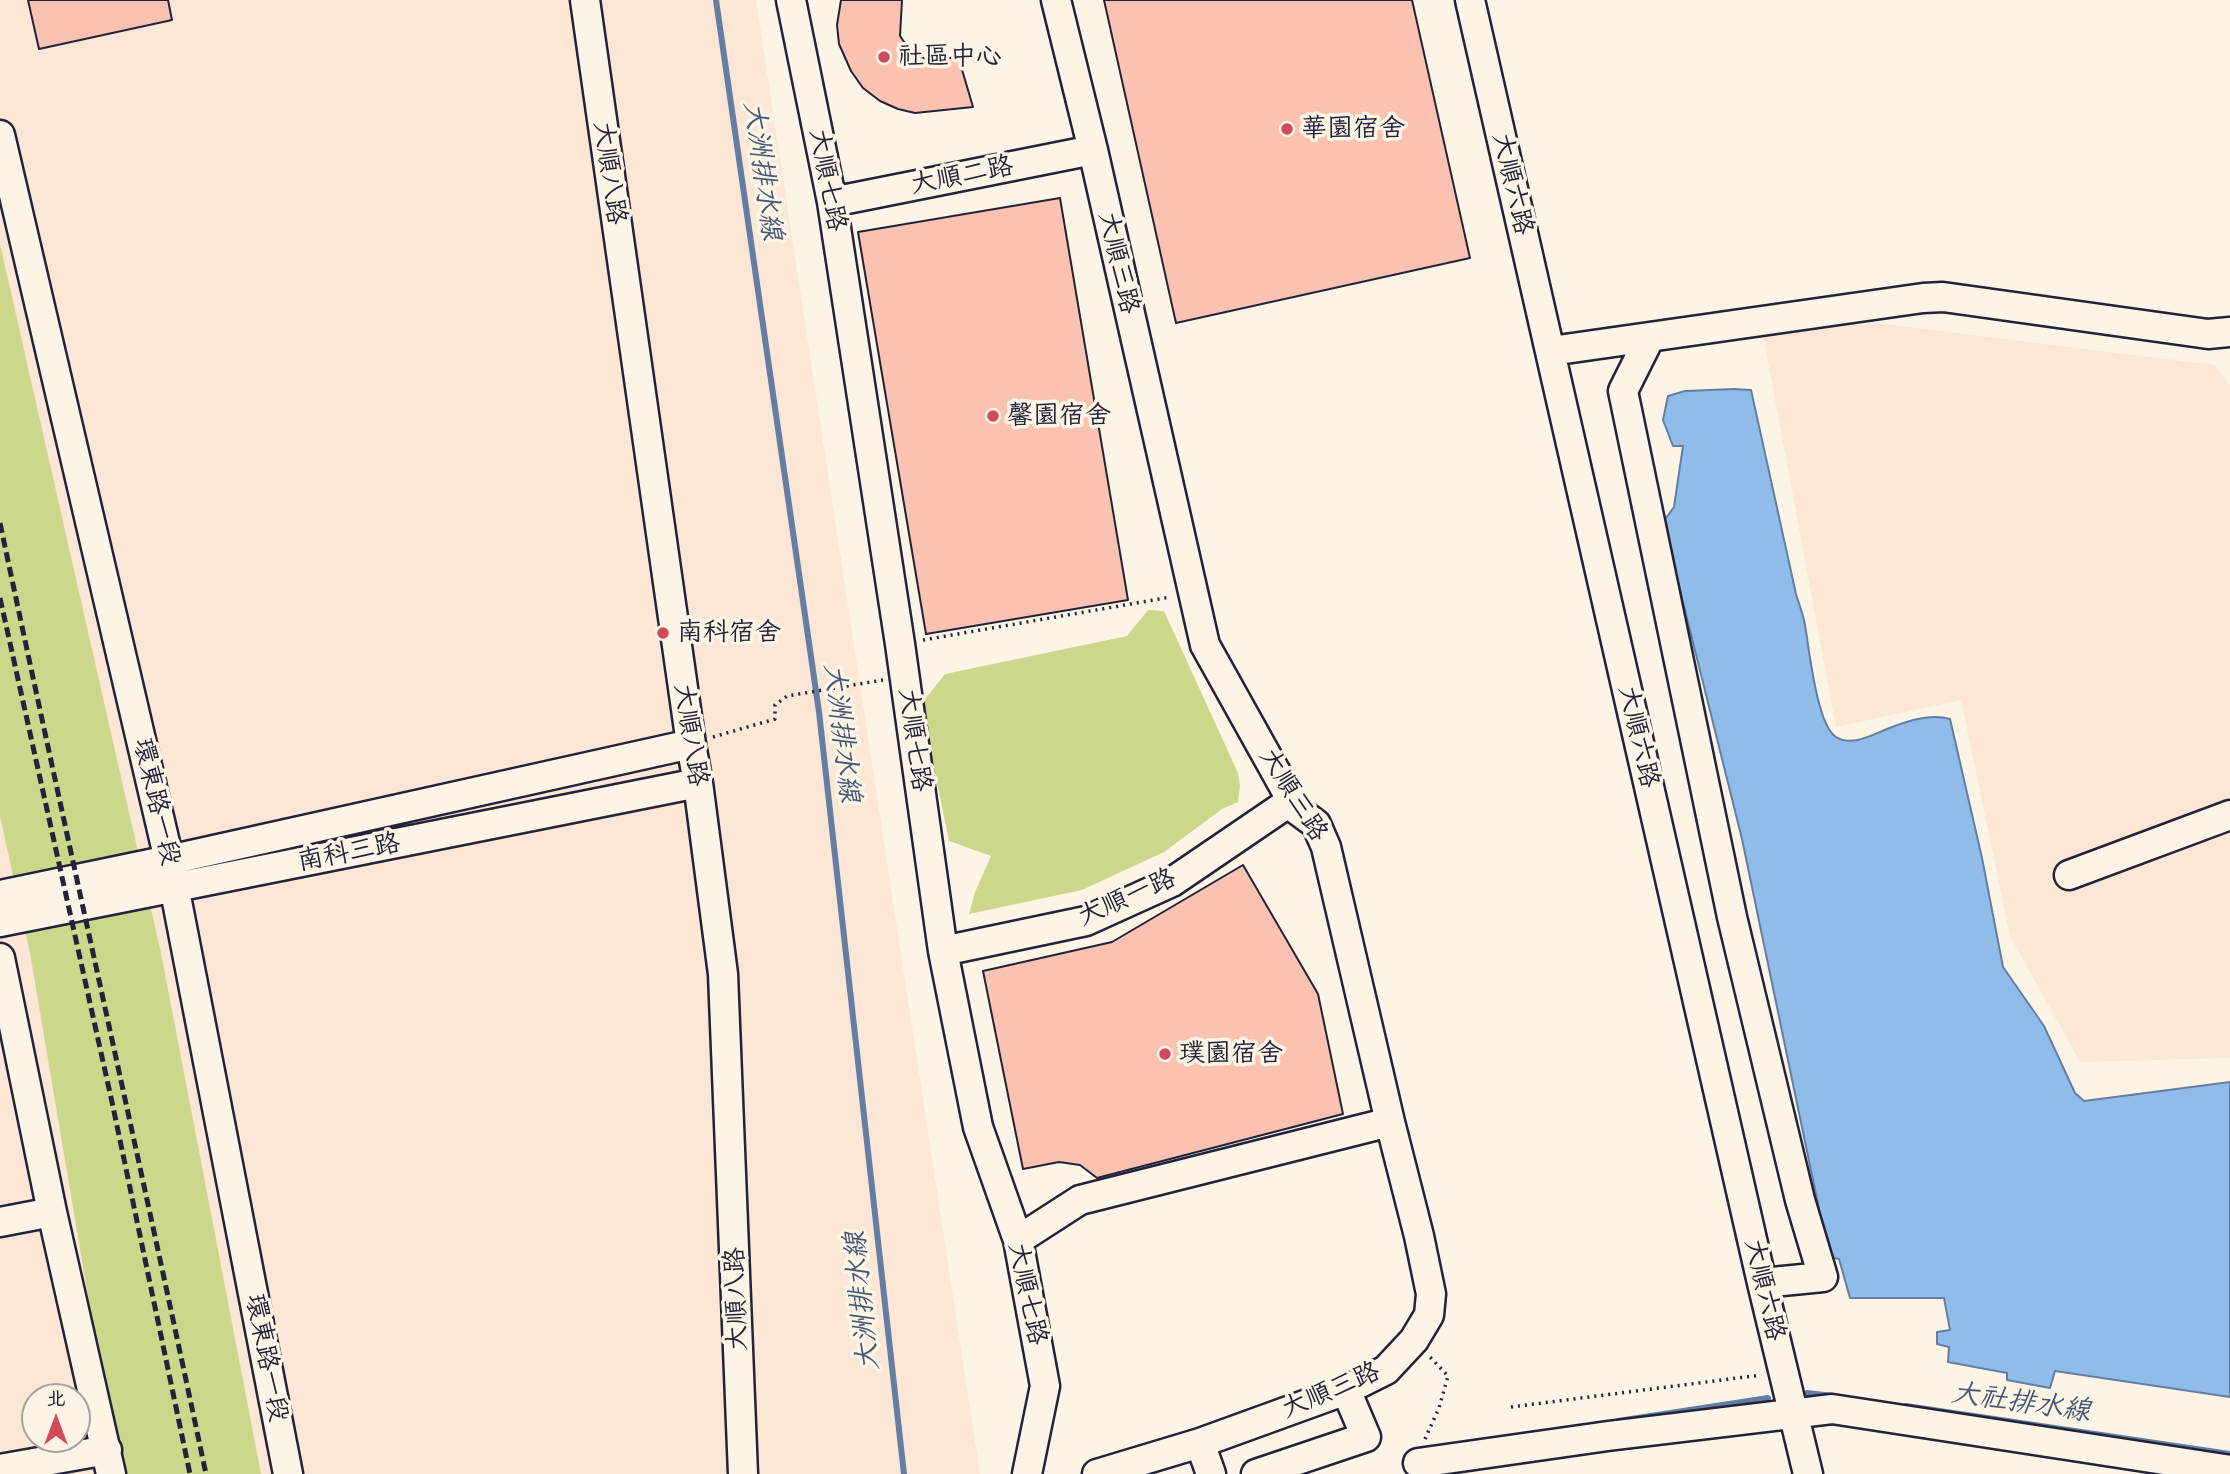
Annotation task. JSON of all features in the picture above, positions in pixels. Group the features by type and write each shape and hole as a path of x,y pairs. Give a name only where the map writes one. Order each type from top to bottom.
{"street":[{"name":"大順八路","path":"584,0 698,783 723,974 743,1474"},
{"name":"大順七路","path":"791,0 832,202 901,644 943,951 978,1127 1018,1240 1045,1385 1027,1474"},
{"name":"大順三路","path":"1056,0 1093,150 1205,645 1291,801 1297,810 1316,824 1326,847 1431,1294 1429,1315 1414,1340 1386,1370 1346,1390 1200,1443 1097,1474"},
{"name":"大順六路","path":"1470,0 1762,1283 1808,1474"},
{"name":"環東路一段","path":"0,135 169,860 288,1474"},
{"name":"大順二路","path":"832,202 1093,150"},
{"path":"1551,351 1943,297 2208,334 2230,332"},
{"path":"1650,337 1623,390 1732,916 1800,1200 1823,1277 1762,1283"},
{"name":"南科三路","path":"0,895 691,744"},
{"name":"南科三路","path":"0,922 698,783"},
{"name":"大順一路","path":"943,951 1086,921 1172,882 1291,801"},
{"path":"2068,875 2230,815"},
{"path":"0,958 6,1016 109,1462 0,1469"},
{"path":"1018,1240 1080,1200 1390,1122"},
{"path":"0,1222 52,1212"},
{"path":"1256,1474 1366,1437 1346,1390"},
{"path":"1418,1463 1832,1409 2230,1470"},
{"path":"1200,1443 1211,1474"}],"path":[{"path":"901,644 1194,593"},
{"path":"691,744 775,719 775,705 787,696 885,680"},
{"path":"1414,1340 1448,1376 1439,1408 1417,1453 1418,1463"},
{"path":"1511,1407 1784,1372"}],"shaded area":[{"path":"0,0 756,0 980,1474 0,1474"},
{"path":"1877,323 2215,365 2230,385 2230,1058 2080,1062 2010,936 1961,700 1836,727 1763,335"}],"green space":[{"path":"0,244 161,953 261,1474 118,1474 30,953 0,816"},
{"path":"1148,610 1164,611 1238,773 1238,802 1222,809 1164,852 1082,890 969,914 975,892 991,856 949,841 921,704 945,674 1127,636"}],"water":[{"path":"1751,390 1804,621 1815,686 1829,730 1836,737 1849,741 1918,719 1950,719 1982,858 2003,967 2044,1026 2075,1093 2084,1101 2230,1082 2230,1397 2055,1371 2050,1388 2007,1380 2007,1373 1948,1362 1949,1347 1937,1344 1937,1332 1950,1330 1944,1298 1850,1298 1839,1259 1829,1257 1742,839 1663,522 1674,507 1683,446 1673,446 1663,420 1668,396 1685,391"}],"building":[{"path":"28,0 168,0 172,20 39,49"},
{"name":"社區中心","path":"841,0 902,0 900,36 907,46 925,59 938,61 958,56 973,107 915,113 880,101 863,88 851,71 839,44 837,25"},
{"name":"華園宿舍","path":"1104,0 1412,0 1470,258 1176,323"},
{"name":"馨園宿舍","path":"1060,198 1128,600 926,634 858,232"},
{"name":"璞園宿舍","path":"1243,865 1318,994 1343,1114 1097,1178 1080,1165 1059,1162 1023,1169 983,971 1112,942"}],"waterway":[{"name":"大洲排水線","path":"716,0 819,712 904,1474"},
{"name":"大社排水線","path":"1807,1393 1833,1396"},
{"name":"大社排水線","path":"1618,1421 1768,1398"},
{"name":"大社排水線","path":"1906,1406 2230,1454"}],"railway":[{"path":"0,523 206,1474"},
{"path":"0,598 112,1102 190,1474"}],"place":[{"name":"社區中心","path":"884,57"},
{"name":"華園宿舍","path":"1287,129"},
{"name":"馨園宿舍","path":"993,416"},
{"name":"南科宿舍","path":"663,633"},
{"name":"璞園宿舍","path":"1165,1054"}]}
